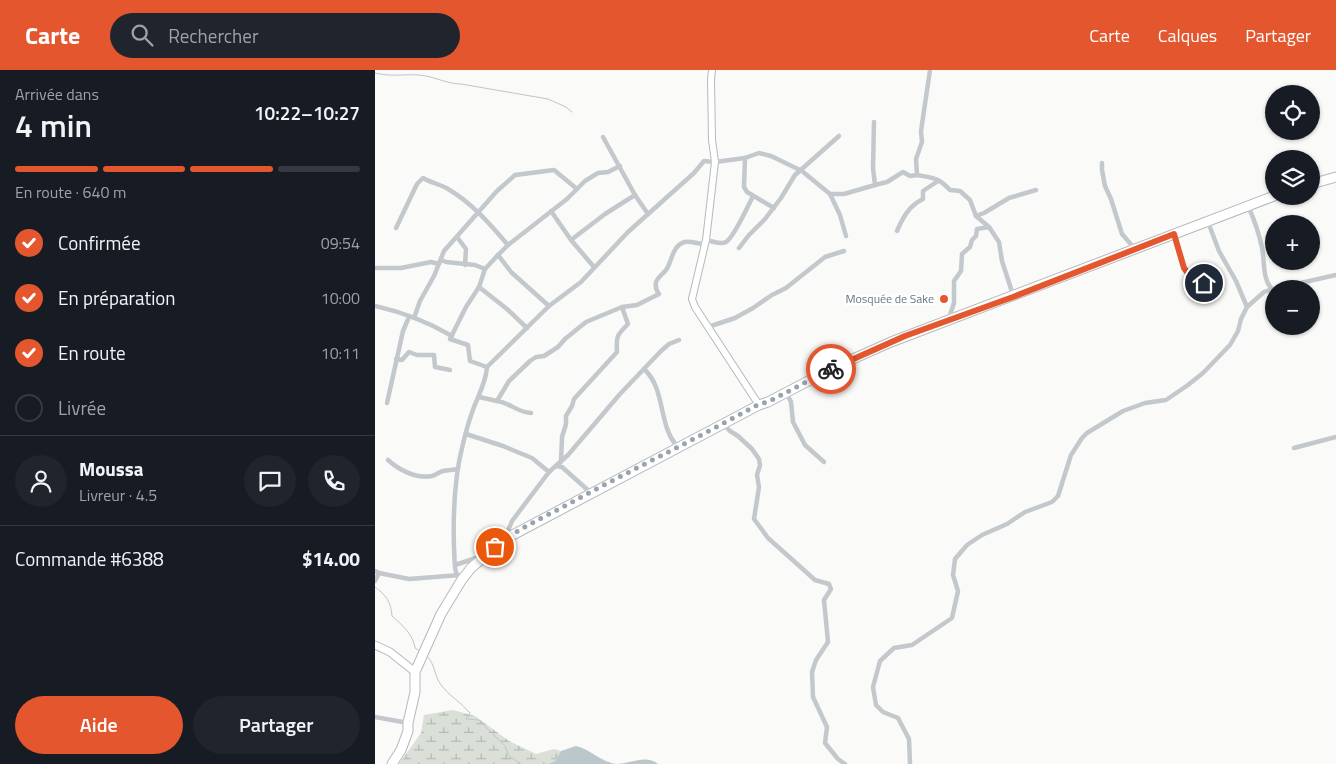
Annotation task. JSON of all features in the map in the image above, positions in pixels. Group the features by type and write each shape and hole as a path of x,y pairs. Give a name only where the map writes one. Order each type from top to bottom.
{"highway":[{"path":"1320,181 1336,177"},
{"path":"392,764 401,750 408,730 415,692 415,672 441,614 461,577 505,539 590,492 679,448 759,404 768,402 867,353 1265,199"}],"main road":[{"path":"712,70 712,140 715,162 705,242 692,300 708,328 759,404"},
{"path":"375,645 390,652 415,672"}],"street":[{"path":"917,175 916,159 922,142 921,131 931,70"},
{"path":"874,122 873,168 875,184"},
{"path":"603,136 635,195 648,214"},
{"path":"739,248 781,198 800,171 839,136"},
{"path":"376,580 377,572 409,578 461,577 455,565 453,525 458,469 462,448 487,367 549,306 581,282 648,214 705,161 715,162 745,158 754,154 765,154 800,171 830,194 840,215 846,236"},
{"path":"745,158 744,187 747,192 773,208"},
{"path":"1103,163 1102,170 1105,186 1122,234 1135,249"},
{"path":"452,336 466,307 479,287 485,269 498,255 508,245 567,200 585,181 598,173 608,172 620,166"},
{"path":"387,402 403,331 444,252 497,191 515,175 554,170 577,189"},
{"path":"830,194 844,194 887,182 903,172 910,176 933,177 943,182 950,190 960,191 970,200 976,216 989,227 999,242 1013,297"},
{"path":"396,228 417,184 423,178 463,198 508,245"},
{"path":"897,231 902,219 913,204 923,199 923,191 938,181"},
{"path":"976,216 1009,198 1036,190"},
{"path":"571,240 605,214 635,195"},
{"path":"497,401 509,381 530,361 536,357 544,356 558,347 565,338 586,322 622,307 637,305 659,294 656,282 665,270 671,255 685,242 723,243 727,241 753,196"},
{"path":"1248,205 1263,249 1267,280"},
{"path":"551,211 571,240 594,267"},
{"path":"1207,221 1219,251 1236,281 1247,307"},
{"path":"949,320 954,303 954,281 961,271 962,254 970,247 972,240 977,236 977,229 989,227"},
{"path":"1174,234 1184,268 1189,275 1219,290"},
{"path":"457,237 466,249 465,264"},
{"path":"708,328 735,318 753,308 786,288 825,257 844,251"},
{"path":"498,255 511,272 549,306"},
{"path":"375,268 401,268 440,262 475,265 485,269"},
{"path":"1314,280 1336,275"},
{"path":"479,287 527,328"},
{"path":"910,764 909,738 898,718 883,712 876,705 873,687 880,661 895,648 912,644 952,618 958,591 953,575 955,559 967,545 982,535 1007,524 1025,512 1052,502 1057,496 1071,455 1082,438 1093,428 1123,411 1145,403 1166,400 1203,373 1230,345 1247,307 1265,292"},
{"path":"375,306 393,310 432,324 452,336 451,339 468,346 470,361 487,367"},
{"path":"561,462 562,437 566,416 574,399 617,352 616,341 619,332 628,324 622,307"},
{"path":"505,539 512,521 549,472 561,462 621,394 669,344 679,340"},
{"path":"396,359 402,360 409,352 417,355 434,355 435,366 450,370"},
{"path":"645,370 651,376 667,428 676,447 679,448"},
{"path":"786,392 791,402 793,422 805,445 824,462"},
{"path":"479,397 505,402 521,412 531,413"},
{"path":"723,424 752,449 759,459 760,466 757,475 759,487 754,519 768,538 815,580 830,586 831,589 824,600 828,642 816,660 813,672 813,697 827,727 825,743 838,759 845,764"},
{"path":"466,434 532,458 549,472"},
{"path":"1294,448 1336,437"},
{"path":"388,460 411,474 421,476 431,476 442,471 458,469"},
{"path":"556,466 562,467 590,492"},
{"path":"455,565 485,555"},
{"path":"375,718 408,723"}],"green space":[{"path":"453,710 475,716 509,741 536,754 554,749 561,751 555,761 548,764 399,764 421,733 424,715"}],"shaded area":[{"path":"576,746 605,761 616,764 548,764 555,761 561,751"},
{"path":"648,760 658,764 621,764"}],"waterway":[{"path":"375,73 424,76 450,83 548,99 566,107 572,112"},
{"path":"375,587 387,599 392,616 407,630 415,648 420,651"},
{"path":"427,656 432,662 441,685 470,713 466,719 479,720 505,746 509,756 521,764"}],"way so far":[{"path":"495,547 511,535 590,492 679,448 759,404 768,402 831,369"}],"place":[{"name":"Mosquée de Sake","path":"944,299"}],"route":[{"path":"831,369 905,336 1013,297 1174,234 1184,268 1189,275 1204,283"}]}
